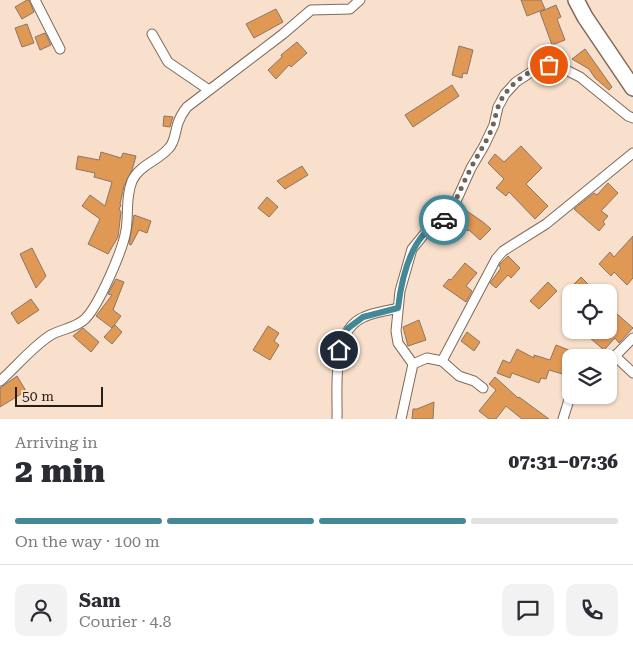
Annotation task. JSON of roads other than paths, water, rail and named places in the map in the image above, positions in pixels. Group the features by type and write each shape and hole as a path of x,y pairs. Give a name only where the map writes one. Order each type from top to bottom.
{"main road":[{"path":"576,0 585,17 633,88"}],"street":[{"path":"35,0 60,49"},
{"path":"0,381 51,335 69,329 84,320 105,286 121,249 127,228 128,197 133,179 140,170 169,149 178,122 187,107 283,34 311,10 350,9 360,0"},
{"path":"152,34 168,62 209,90"},
{"path":"401,419 413,364 398,343 396,331 400,291 412,249 426,232 442,223 453,208 471,168 494,125 498,107 505,94 516,82 539,67 558,66 580,77 633,118"},
{"path":"442,361 496,258 503,251 546,224 633,153"},
{"path":"337,419 339,350 347,329 363,317 398,308"},
{"path":"617,352 633,338"},
{"path":"413,364 427,358 442,361 459,376 474,381 483,388"},
{"path":"617,361 633,372"},
{"path":"563,419 568,404"}]}
